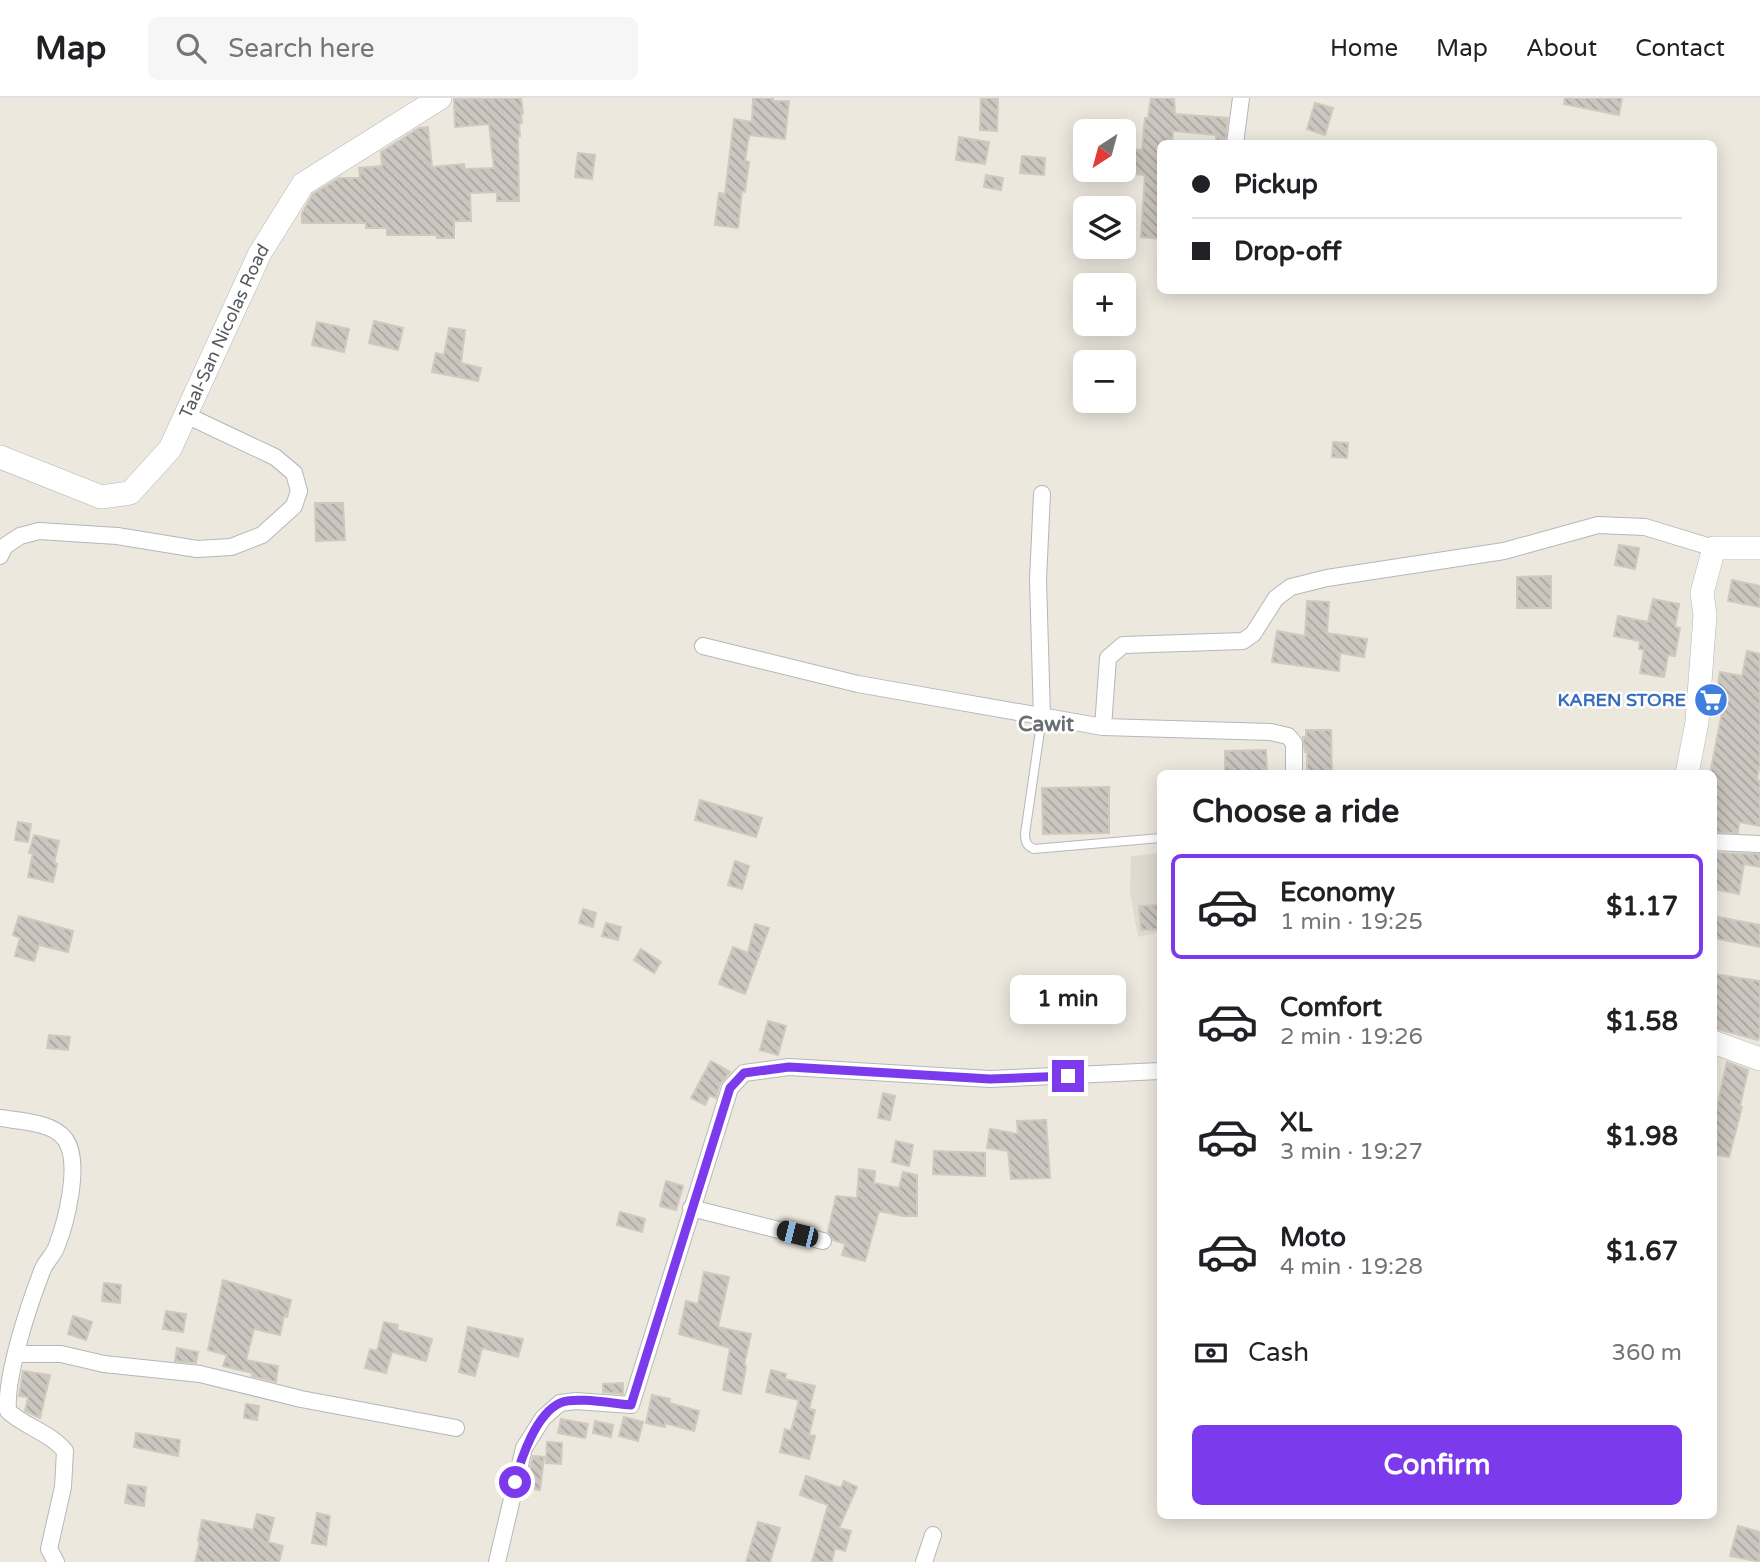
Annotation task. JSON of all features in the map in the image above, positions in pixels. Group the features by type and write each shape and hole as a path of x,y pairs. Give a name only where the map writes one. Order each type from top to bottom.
{"main road":[{"name":"Taal-San Nicolas Road","path":"0,457 101,497 130,493 170,449 260,253 303,184 440,98"},
{"path":"1688,770 1697,722 1705,615 1703,593 1714,548 1760,548"},
{"path":"1717,1043 1760,1059"}],"street":[{"path":"1236,140 1241,98"},
{"path":"0,556 5,546 20,536 39,531 117,536 197,549 231,547 262,535 294,506 299,491 294,473 275,457 186,415"},
{"path":"1042,494 1038,580 1042,717"},
{"path":"1103,727 1108,658 1115,650 1123,645 1243,641 1253,635 1276,598 1291,587 1327,578 1504,551 1598,525 1645,527 1714,548"},
{"path":"703,646 858,684 1103,727 1271,732 1288,736 1294,743 1294,770"},
{"path":"1717,842 1760,844"},
{"path":"497,1562 524,1448 543,1418 560,1403 576,1401 631,1405 730,1088 744,1073 789,1067 990,1079 1157,1070"},
{"path":"0,1118 52,1128 64,1137 70,1149 72,1194 55,1251 43,1267 39,1279 7,1393 8,1411 60,1444 65,1451 63,1487 49,1549 56,1562"},
{"path":"691,1208 823,1241"},
{"path":"17,1354 61,1354 104,1364 200,1374 301,1399 456,1428"},
{"path":"924,1562 933,1535"}],"lane":[{"path":"1042,717 1025,834 1028,846 1034,849 1157,838"}],"shaded area":[{"path":"1157,853 1157,933 1138,937 1130,892 1131,856"}],"building":[{"path":"521,98 523,113 518,136 519,201 497,201 497,192 470,193 471,221 454,221 454,238 437,238 437,235 387,235 387,228 366,228 366,223 302,223 302,213 313,194 339,178 360,178 359,168 382,166 381,152 419,128 428,127 432,167 464,164 465,169 494,168 489,124 455,127 454,99"},
{"path":"753,98 789,101 785,139 749,135 745,161 749,162 745,192 742,191 738,228 715,225 719,193 725,194 734,119 752,122"},
{"path":"981,98 998,98 997,131 980,130"},
{"path":"1151,98 1174,98 1175,114 1228,118 1225,140 1216,140 1216,135 1173,131 1172,140 1157,140 1157,239 1141,237 1145,175 1136,174 1136,149 1142,150 1145,118 1148,118"},
{"path":"1565,98 1622,98 1619,115 1564,104"},
{"path":"1315,103 1333,108 1325,135 1307,129"},
{"path":"959,137 989,142 985,164 956,160"},
{"path":"578,153 595,155 592,179 575,177"},
{"path":"1022,156 1045,158 1044,175 1020,173"},
{"path":"986,175 1003,178 1001,190 984,187"},
{"path":"374,321 403,328 398,350 369,343"},
{"path":"317,322 349,329 344,352 312,345"},
{"path":"449,328 465,330 461,363 481,368 478,381 432,372 436,353 444,355"},
{"path":"1333,442 1348,443 1347,458 1332,457"},
{"path":"315,503 343,503 345,540 316,541"},
{"path":"1619,545 1639,548 1635,569 1615,565"},
{"path":"1551,576 1551,608 1517,608 1517,577"},
{"path":"1732,580 1760,586 1760,607 1728,601"},
{"path":"1653,599 1679,604 1675,627 1680,628 1675,656 1668,655 1664,677 1640,673 1644,650 1639,649 1640,641 1614,636 1618,616 1648,622"},
{"path":"1307,601 1329,602 1327,633 1367,639 1364,657 1340,653 1339,671 1272,662 1277,631 1305,636"},
{"path":"1747,651 1760,654 1760,764 1757,780 1760,781 1760,826 1739,822 1738,833 1717,832 1717,770 1711,770 1724,702 1715,700 1720,672 1742,676"},
{"path":"1306,730 1331,730 1332,770 1307,770 1307,752 1303,737 1306,737"},
{"path":"1266,750 1267,770 1225,770 1225,751"},
{"path":"1109,787 1109,833 1043,834 1042,788"},
{"path":"700,800 762,818 756,837 695,820"},
{"path":"18,822 31,824 28,842 15,840"},
{"path":"34,835 59,841 53,882 28,877 33,853 29,853"},
{"path":"1717,853 1760,854 1760,867 1744,864 1739,894 1717,890"},
{"path":"735,861 749,866 742,889 728,885"},
{"path":"1157,905 1157,929 1141,930 1139,906"},
{"path":"583,909 596,913 593,927 579,923"},
{"path":"19,916 73,931 68,952 39,945 34,961 15,956 20,938 13,935"},
{"path":"1717,917 1760,925 1760,947 1717,939"},
{"path":"606,923 621,927 618,940 602,936"},
{"path":"755,924 769,928 745,994 719,984 733,947 748,953"},
{"path":"641,949 661,962 654,973 634,960"},
{"path":"1717,975 1760,981 1758,1040 1717,1029"},
{"path":"768,1021 786,1026 778,1055 760,1050"},
{"path":"49,1035 70,1037 68,1050 47,1048"},
{"path":"711,1061 730,1072 720,1084 716,1098 710,1095 705,1105 691,1098"},
{"path":"1727,1062 1748,1070 1729,1157 1717,1155 1717,1107"},
{"path":"883,1093 895,1096 890,1120 878,1118"},
{"path":"1046,1120 1050,1178 1011,1179 1008,1151 987,1148 990,1129 1018,1134 1017,1121"},
{"path":"896,1141 913,1145 909,1166 892,1162"},
{"path":"934,1151 985,1153 985,1176 933,1174"},
{"path":"859,1169 875,1171 874,1183 899,1188 903,1172 917,1175 917,1216 879,1211 865,1261 842,1255 845,1244 833,1240 828,1232 836,1196 857,1198"},
{"path":"666,1181 683,1186 676,1210 660,1206"},
{"path":"620,1212 645,1219 642,1232 617,1225"},
{"path":"704,1272 729,1277 718,1327 751,1334 741,1394 723,1390 730,1348 679,1334 686,1301 698,1304"},
{"path":"223,1280 291,1300 280,1335 254,1329 246,1360 278,1366 276,1382 223,1366 227,1355 208,1350"},
{"path":"104,1283 121,1285 120,1303 102,1301"},
{"path":"166,1311 186,1314 183,1332 163,1329"},
{"path":"73,1316 92,1322 86,1340 68,1334"},
{"path":"384,1322 398,1325 397,1330 432,1339 426,1361 392,1352 386,1373 365,1368 370,1349 377,1351"},
{"path":"468,1327 523,1339 518,1357 482,1348 475,1376 459,1372"},
{"path":"177,1348 198,1352 196,1363 175,1361"},
{"path":"771,1370 786,1374 785,1379 815,1386 809,1409 815,1410 809,1435 815,1436 809,1459 780,1452 785,1429 791,1431 799,1400 766,1392"},
{"path":"23,1371 50,1375 40,1418 25,1411 28,1397 19,1396"},
{"path":"623,1383 623,1394 603,1392 603,1384"},
{"path":"652,1395 699,1411 694,1431 665,1423 665,1427 646,1423"},
{"path":"246,1404 259,1406 257,1420 244,1418"},
{"path":"624,1417 643,1422 638,1441 619,1436"},
{"path":"561,1419 588,1424 585,1438 558,1433"},
{"path":"595,1421 613,1425 611,1437 593,1433"},
{"path":"136,1433 180,1440 178,1456 134,1447"},
{"path":"547,1442 562,1443 561,1464 546,1463"},
{"path":"533,1456 544,1457 540,1490 525,1488"},
{"path":"806,1476 841,1488 844,1481 857,1487 839,1528 851,1531 845,1551 835,1548 832,1562 812,1562 828,1505 800,1495"},
{"path":"128,1485 146,1487 144,1506 125,1503"},
{"path":"317,1513 330,1516 326,1545 312,1543"},
{"path":"257,1514 274,1518 268,1542 283,1546 279,1562 195,1562 202,1520 253,1530"},
{"path":"758,1522 780,1528 770,1562 746,1562"},
{"path":"1738,1526 1760,1532 1760,1562 1730,1556"}],"place":[{"name":"KAREN STORE","path":"1711,700"}],"district":[{"name":"Cawit","path":"1046,724"}],"route":[{"path":"515,1482 524,1448 543,1418 560,1403 576,1401 631,1405 730,1088 744,1073 789,1067 990,1079 1068,1076"}]}
